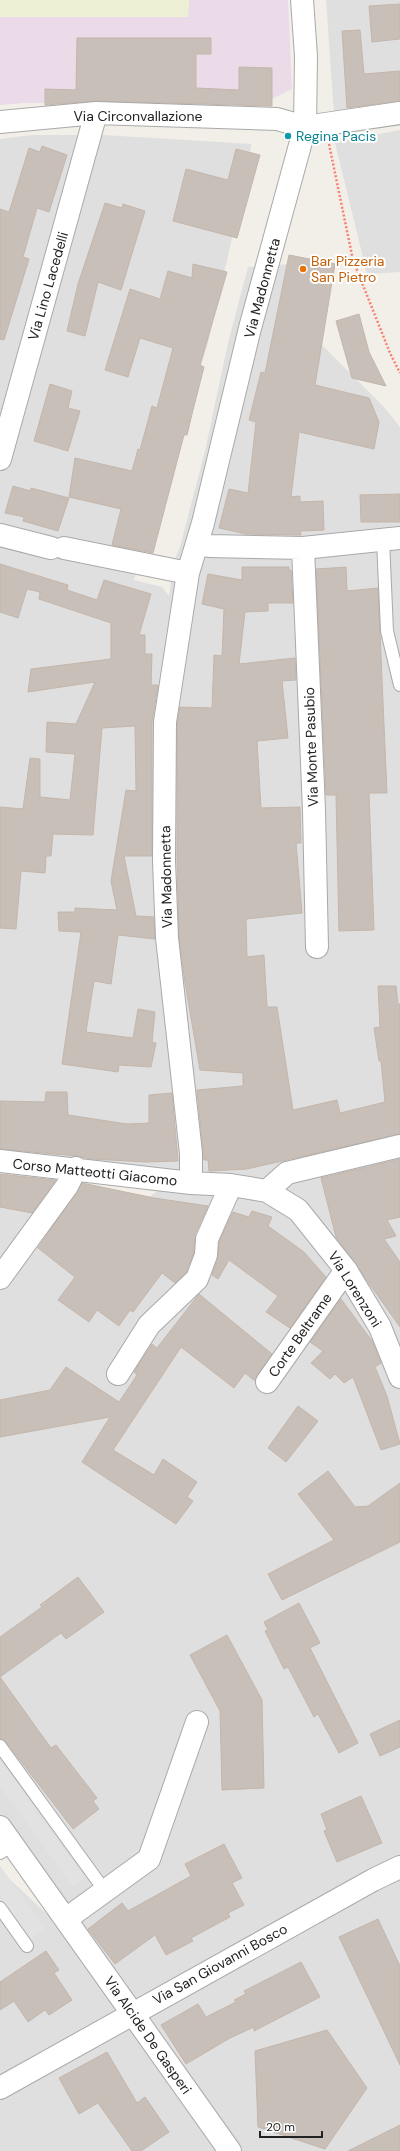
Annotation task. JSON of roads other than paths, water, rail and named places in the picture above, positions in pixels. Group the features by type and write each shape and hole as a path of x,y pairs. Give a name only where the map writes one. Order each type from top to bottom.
{"street":[{"name":"Via Madonnetta","path":"191,1183 191,1153 167,938 164,861 165,722 188,573 197,544 250,328 315,126 306,56 302,0"},
{"name":"Via Circonvallazione","path":"0,122 96,113 277,119 315,126"},
{"name":"Via Lino Lacedelli","path":"0,460 96,113"},
{"path":"315,126 400,113"},
{"path":"0,535 58,548 188,573"},
{"path":"197,544 209,546 303,548 392,539"},
{"name":"Via Monte Pasubio","path":"303,548 314,810 317,947"},
{"path":"267,1191 287,1173 400,1146"},
{"name":"Corso Matteotti Giacomo","path":"0,1161 76,1168 191,1183 231,1185 267,1191"},
{"path":"0,1278 67,1186 76,1168"},
{"path":"118,1374 149,1324 197,1279 206,1255 207,1239 231,1185"},
{"name":"Via Lorenzoni","path":"267,1191 298,1210 346,1270 380,1327 400,1377"},
{"name":"Corte Beltrame","path":"268,1382 346,1270"},
{"path":"66,1919 149,1859 197,1722"},
{"name":"Via Alcide De Gasperi","path":"0,1827 6,1848 66,1919 230,2151"},
{"name":"Via San Giovanni Bosco","path":"0,2088 131,2013 400,1867"}],"lane":[{"path":"392,539 387,631 400,685"},
{"path":"0,1746 104,1891"},
{"path":"0,1908 27,1946"}],"place":[{"name":"Regina Pacis","path":"288,136"},
{"name":"Bar Pizzeria San Pietro","path":"303,269"}]}
